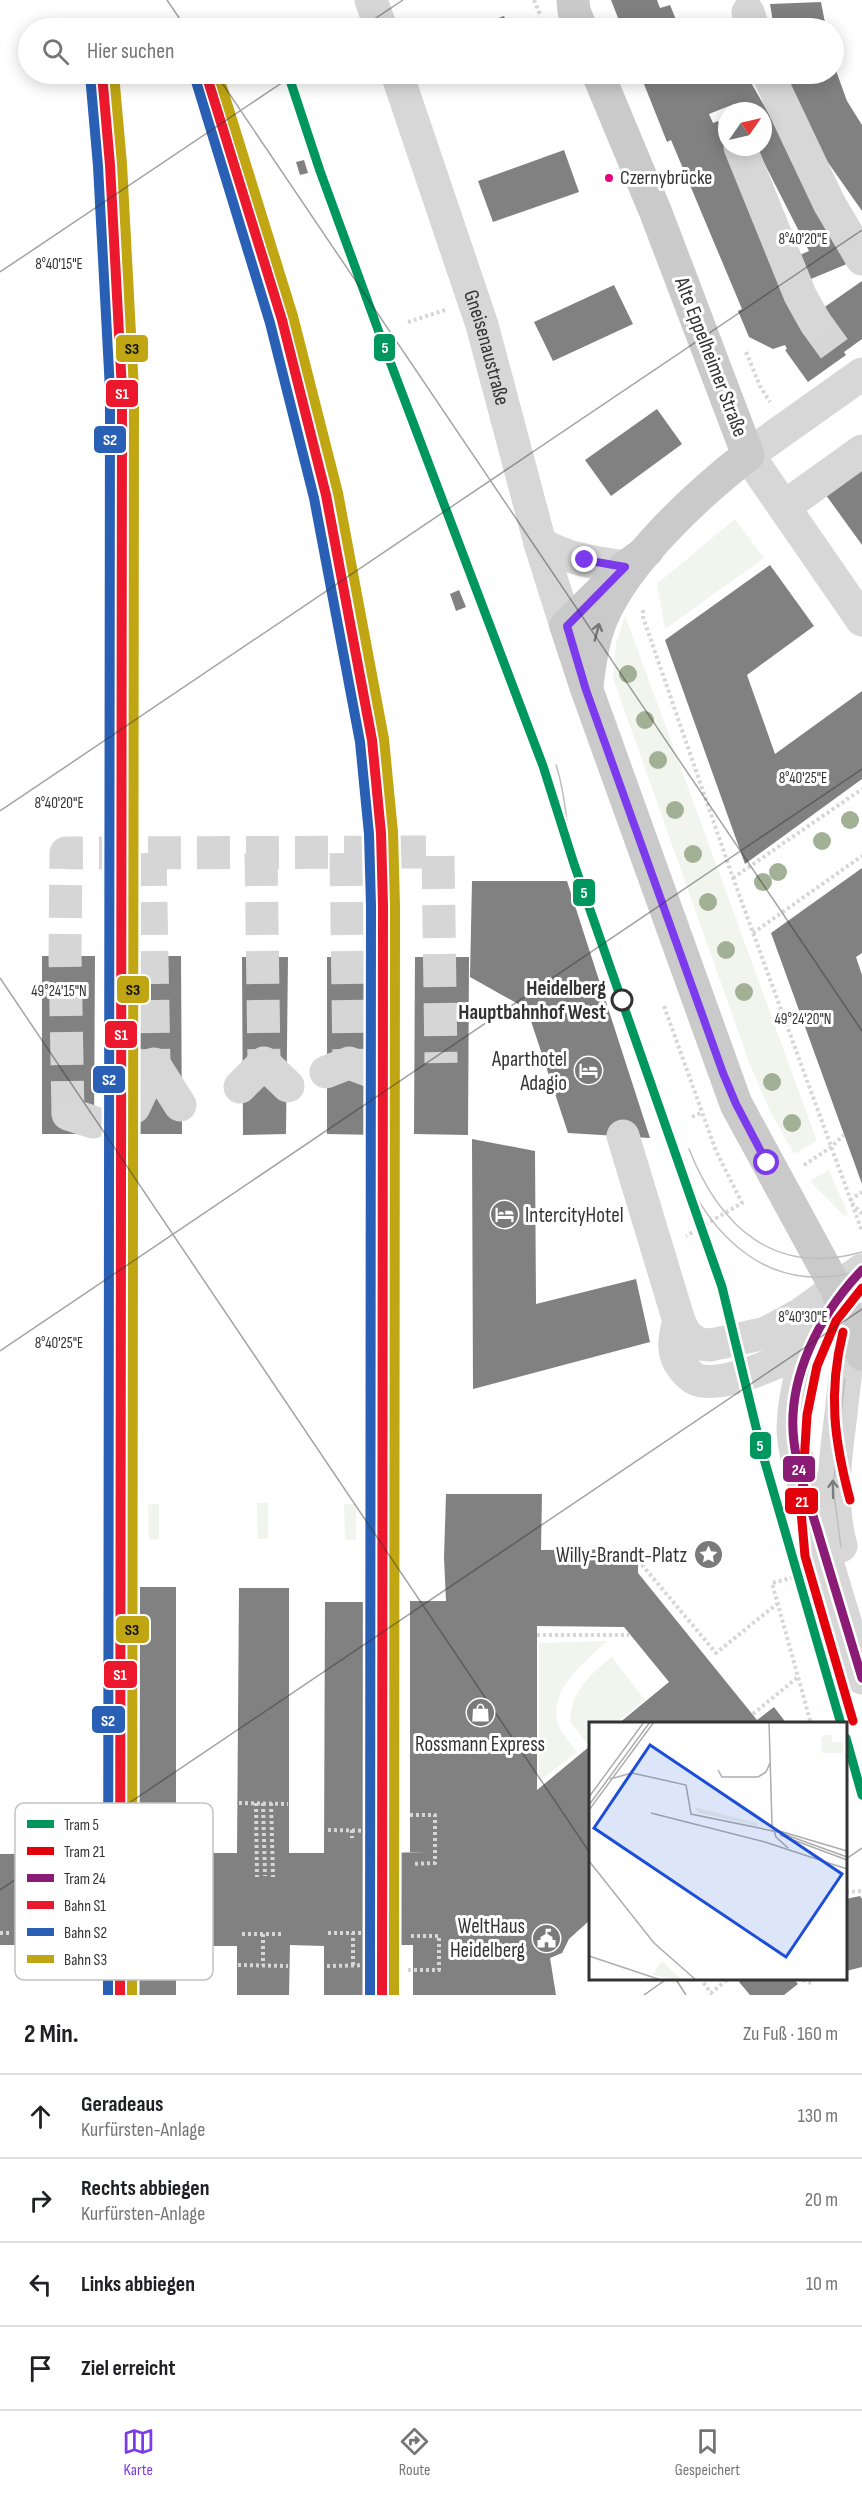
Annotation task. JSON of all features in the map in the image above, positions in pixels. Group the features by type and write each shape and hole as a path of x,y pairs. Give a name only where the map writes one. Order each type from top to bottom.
{"main road":[{"name":"Alte Eppelheimer Straße","path":"602,84 656,213 748,455"},
{"path":"748,455 708,486 567,626 586,690 736,1104 840,1332"},
{"path":"586,690 592,653 601,620 614,593 636,559"}],"street":[{"path":"371,0 377,18"},
{"name":"Gneisenaustraße","path":"400,84 482,324 540,543 567,626"},
{"path":"773,84 829,203 862,259"},
{"path":"744,156 800,295 815,322"},
{"path":"748,455 853,370"},
{"path":"784,507 862,451"},
{"name":"Alte Eppelheimer Straße","path":"748,455 862,620"},
{"path":"540,543 554,552 574,558 636,559"},
{"path":"240,1087 264,1063 288,1086"},
{"path":"326,1072 349,1063 376,1073"},
{"path":"134,1107 154,1064 180,1105"},
{"path":"624,1136 687,1345 711,1345 840,1332"},
{"path":"840,1332 833,1502 838,1535 862,1619"},
{"path":"840,1332 798,1387 793,1428 794,1447 862,1677"}],"path":[{"path":"408,322 448,309"},
{"path":"643,602 643,617 655,656 733,878 862,1231"},
{"path":"733,878 862,789"},
{"path":"753,933 862,856"},
{"path":"692,1117 701,1113"},
{"path":"831,1148 844,1135"},
{"path":"850,1200 862,1192"},
{"path":"850,1200 862,1214"},
{"path":"638,1560 716,1653 778,1604"},
{"path":"772,1583 810,1722"},
{"path":"537,1635 629,1635"},
{"path":"753,1714 798,1677"},
{"path":"239,1803 288,1804"},
{"path":"256,1803 257,1876"},
{"path":"263,1803 265,1876"},
{"path":"271,1803 273,1876"},
{"path":"410,1815 435,1815 435,1863 412,1864"},
{"path":"328,1830 376,1830"},
{"path":"352,1830 352,1838"},
{"path":"0,1933 11,1933"},
{"path":"328,1933 376,1933"},
{"path":"353,1933 353,1966"},
{"path":"242,1934 284,1934"},
{"path":"263,1934 263,1965"},
{"path":"408,1970 439,1970 439,1935 411,1936"},
{"path":"238,1965 288,1966"},
{"path":"327,1966 377,1965"},
{"path":"702,1980 712,1994 727,1980"},
{"path":"803,1980 814,1984 811,1980"}],"shaded area":[{"path":"735,519 764,558 665,629 657,584"},
{"path":"625,615 817,1141 794,1154 771,1113 749,1062 613,678 616,643"},
{"path":"829,1170 848,1214 844,1216 810,1181"},
{"path":"257,1503 268,1503 268,1539 258,1539"},
{"path":"148,1504 159,1504 159,1539 149,1540"},
{"path":"344,1504 356,1504 356,1540 345,1540"},
{"path":"608,1641 572,1675 559,1697 558,1724 577,1752 539,1782 539,1643"},
{"path":"612,1657 645,1700 617,1722 589,1722 589,1746 570,1721 578,1692 596,1670"}],"building":[{"path":"611,0 657,0 660,8 670,5 675,18 618,18"},
{"path":"821,2 824,18 772,18 770,4"},
{"path":"644,84 752,84 762,102 718,102 718,110 709,114 713,123 718,121 718,156 734,156 816,313 862,281 862,339 844,352 846,355 808,382 785,350 787,349 785,345 773,349 749,337 738,311 742,309 671,140 667,142"},
{"path":"787,84 841,84 847,101 862,125 862,211 813,141"},
{"path":"772,119 854,261 806,281 795,257 809,251 761,156 772,156"},
{"path":"564,150 579,192 493,222 478,181"},
{"path":"304,160 308,173 300,175 296,162"},
{"path":"614,285 633,324 553,361 534,322"},
{"path":"657,409 682,444 611,496 585,460"},
{"path":"862,464 862,545 823,491"},
{"path":"770,565 814,626 747,675 775,754 862,691 862,779 745,864 665,640"},
{"path":"459,590 466,607 456,611 450,594"},
{"path":"862,868 862,953 856,957 862,975 862,1184 771,933"},
{"name":"Aparthotel Adagio","path":"472,881 567,881 650,1138 568,1133 527,1009 470,977"},
{"path":"42,956 95,956 94,1134 42,1134"},
{"path":"130,956 181,956 182,1134 131,1134"},
{"path":"242,957 288,957 286,1134 243,1135"},
{"path":"327,957 377,957 378,1135 327,1134"},
{"path":"415,957 469,957 468,1135 414,1134"},
{"name":"IntercityHotel","path":"472,1139 535,1151 536,1304 636,1279 650,1342 473,1389"},
{"path":"446,1494 542,1494 541,1550 638,1549 638,1573 757,1720 774,1707 785,1722 620,1722 669,1682 624,1627 537,1626 537,1790 589,1747 589,1921 569,1939 562,1953 550,1958 556,1995 413,1995 413,1945 378,1945 378,1995 324,1995 324,1946 290,1945 289,1995 237,1995 237,1946 213,1946 213,1853 237,1853 239,1588 289,1588 289,1853 324,1853 325,1602 379,1602 378,1853 429,1852 410,1852 410,1601 446,1601 444,1558"},
{"path":"130,1587 176,1587 176,1803 128,1803"},
{"path":"0,1854 15,1854 15,1945 0,1945"},
{"path":"860,1896 862,1899 862,1967 847,1971 847,1899"},
{"path":"129,1980 176,1980 176,1995 129,1995"},
{"path":"741,1980 795,1980 798,1984 784,1995 750,1995 739,1982"}],"tunnel":[{"path":"815,322 841,358"},
{"path":"68,1114 66,853 438,852 441,1063"},
{"path":"150,853 154,1064"},
{"path":"261,853 264,1063"},
{"path":"346,853 349,1063"}],"tram line":[{"name":"5","path":"291,84 320,171 380,335 543,766 574,864 722,1287 762,1452 840,1722"},
{"path":"556,765 574,864"},
{"path":"689,1149 717,1202 734,1222 754,1239 777,1251 802,1257 831,1258 862,1252"},
{"path":"678,1159 691,1188 707,1214 726,1237 748,1255 772,1268 799,1276 829,1277 862,1270"},
{"name":"24","path":"862,1270 833,1307 809,1349 795,1395 793,1418 794,1442 802,1479 862,1678"},
{"name":"21","path":"853,1721 805,1556 801,1511 807,1415 817,1366 836,1321 862,1288"},
{"name":"21","path":"843,1332 838,1354 834,1396 840,1457 850,1500"},
{"path":"841,1547 833,1487 845,1379"},
{"name":"5","path":"847,1742 862,1795"}],"rail line":[{"name":"S2","path":"91,84 98,166 110,390 108,1803"},
{"name":"S1","path":"103,84 110,165 122,390 120,1803"},
{"name":"S3","path":"115,84 122,164 134,390 132,1803"},
{"name":"S2","path":"197,84 270,323 314,498 360,742 369,834 371,906 370,1995"},
{"name":"S1","path":"209,84 282,320 326,495 372,740 381,833 383,906 382,1995"},
{"name":"S3","path":"221,84 293,316 338,493 384,739 393,832 395,906 394,1995"},
{"name":"S2","path":"108,1980 108,1995"},
{"name":"S1","path":"120,1980 120,1995"},
{"name":"S3","path":"132,1980 132,1995"}],"place":[{"name":"Czernybrücke","path":"609,178"},
{"name":"Heidelberg Hauptbahnhof West","path":"622,1000"},
{"name":"Aparthotel Adagio","path":"588,1071"},
{"name":"IntercityHotel","path":"504,1215"},
{"name":"Willy-Brandt-Platz","path":"708,1555"},
{"name":"Rossmann Express","path":"480,1713"},
{"name":"WeltHaus Heidelberg","path":"546,1938"}],"route":[{"path":"585,560 625,567 567,626 586,690 723,1073 736,1104 767,1163"}]}
